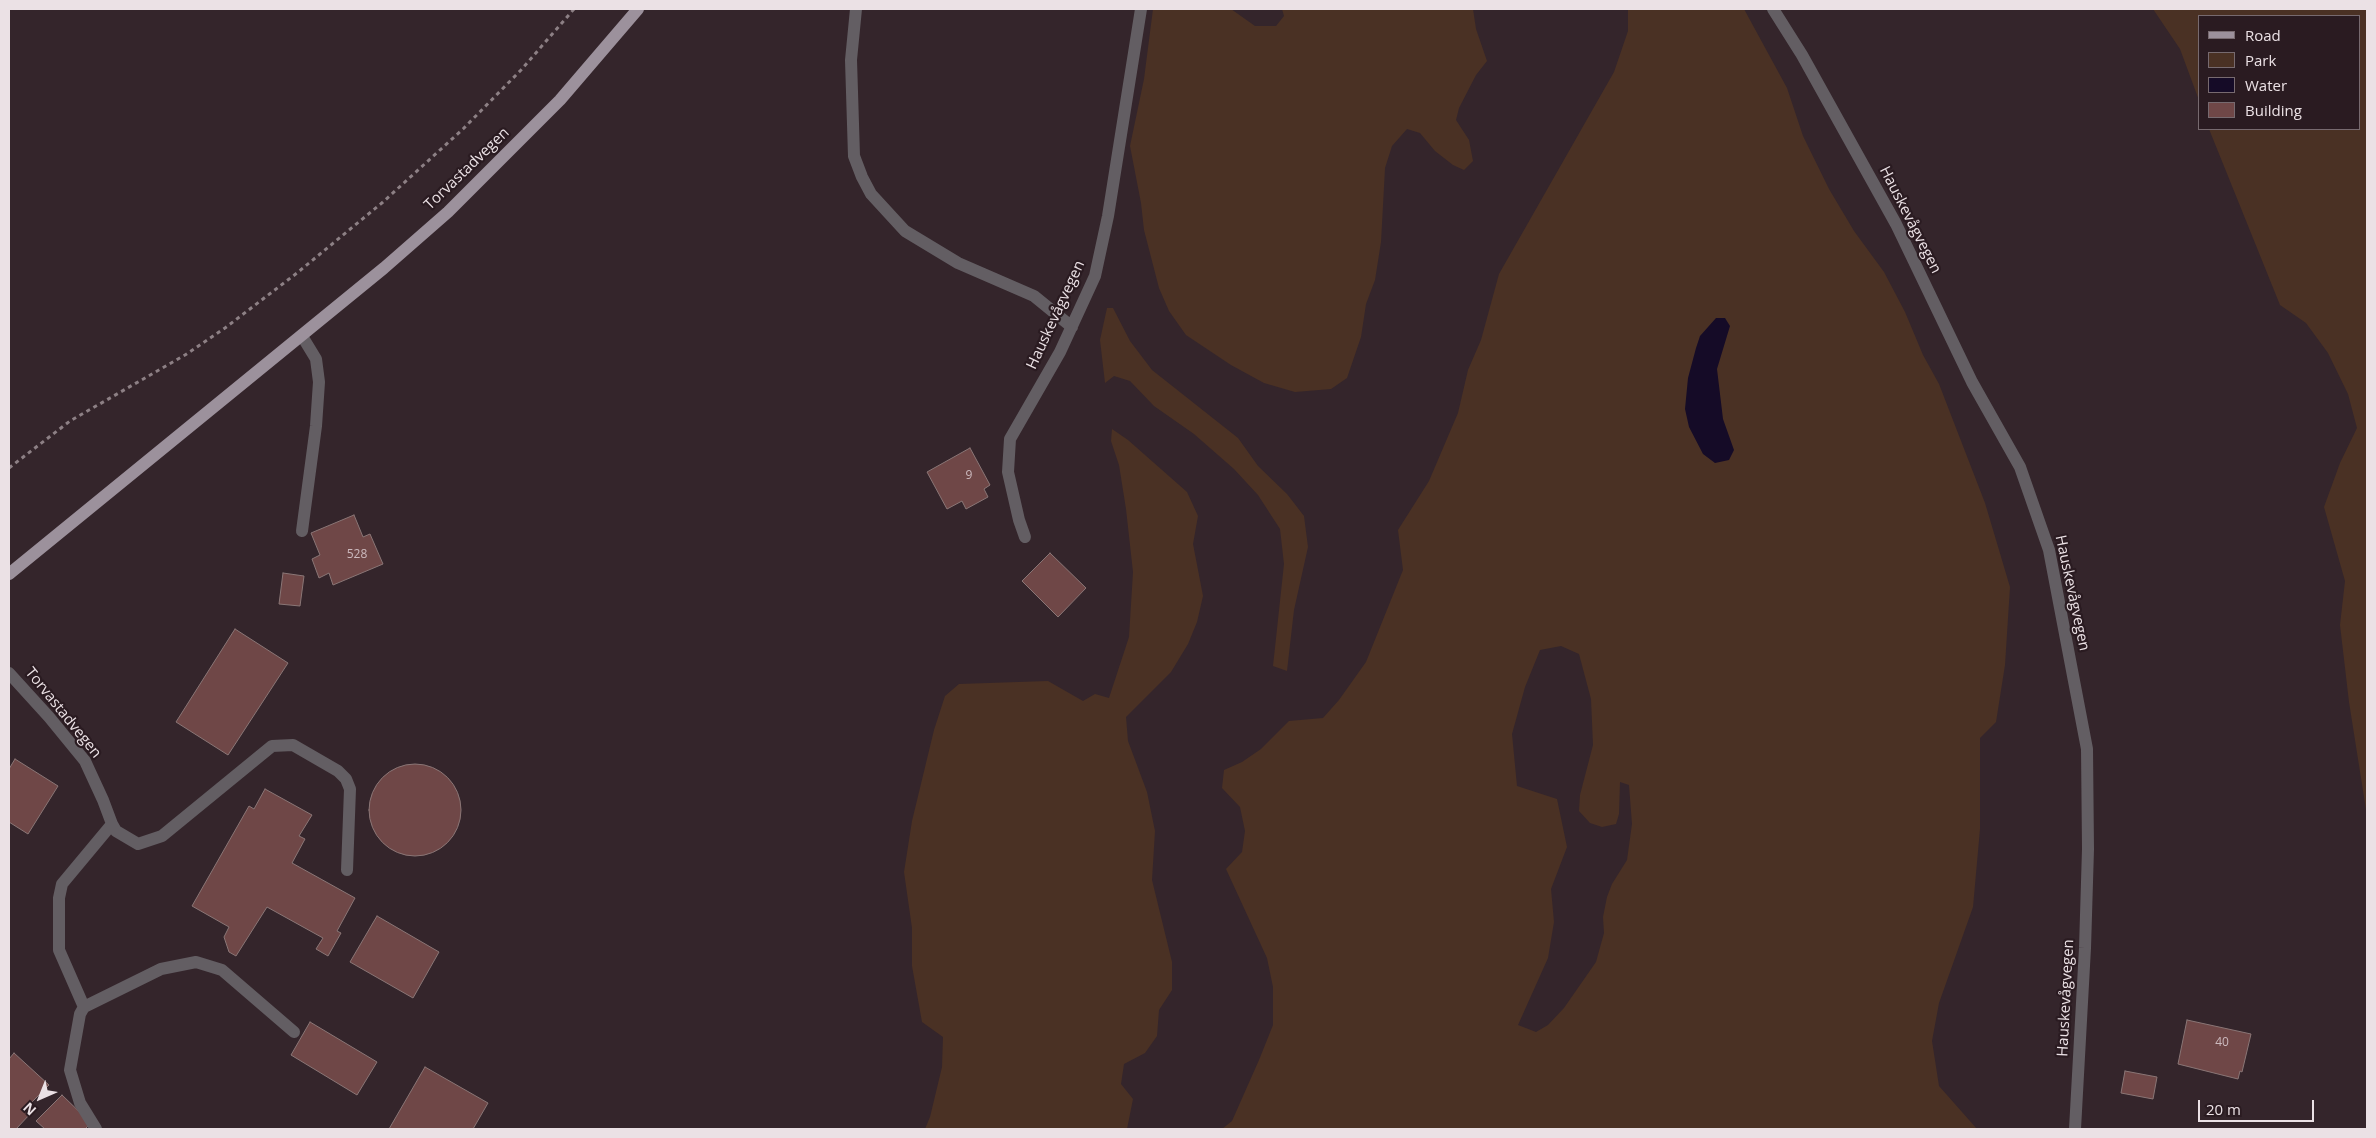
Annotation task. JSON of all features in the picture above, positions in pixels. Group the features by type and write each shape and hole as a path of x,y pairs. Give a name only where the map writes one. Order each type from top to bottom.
{"main road":[{"name":"Torvastadvegen","path":"9,574 384,268 489,173 560,100 638,9"}],"street":[{"path":"856,9 851,60 854,156 871,194 905,231 958,263 1034,296 1072,327"},
{"name":"Hauskevågvegen","path":"1025,536 1019,520 1008,472 1010,439 1060,352 1095,276 1108,216 1141,9"},
{"name":"Hauskevågvegen","path":"1773,9 1802,55 1896,224 1972,382 2020,467 2049,550 2087,749 2087,889 2075,1129"},
{"path":"302,336 316,359 319,382 316,426 302,531"},
{"name":"Torvastadvegen","path":"9,673 50,718 85,761 112,824"},
{"path":"84,1007 59,950 59,898 62,884 112,824 116,831 138,844 162,836 272,746 282,744 293,745 346,778 350,789 348,870"},
{"path":"96,1129 80,1104 70,1070 80,1014 84,1007 161,969 196,962 222,970 294,1032"}],"path":[{"path":"9,468 70,421 184,355 225,328 297,273 383,202 463,129 521,70 574,9"}],"green space":[{"path":"1153,9 1231,9 1255,26 1276,26 1284,16 1282,9 1473,9 1476,29 1487,61 1476,75 1459,108 1456,120 1469,140 1473,161 1464,170 1453,165 1435,151 1420,133 1407,129 1392,146 1385,168 1381,242 1375,280 1366,304 1361,337 1347,378 1331,389 1295,392 1264,383 1231,365 1186,335 1169,311 1159,288 1144,230 1130,146 1144,79"},
{"path":"1628,9 1744,9 1787,88 1803,136 1829,189 1854,231 1884,272 1905,312 1923,355 1939,384 1985,503 2010,587 2005,665 1996,722 1980,738 1980,829 1973,907 1939,1003 1932,1041 1939,1086 1977,1129 1222,1129 1232,1121 1273,1025 1273,987 1267,958 1226,869 1242,852 1245,831 1240,807 1222,788 1224,770 1242,762 1261,749 1289,721 1323,718 1339,700 1366,662 1403,570 1398,530 1429,481 1458,413 1468,370 1481,340 1499,274 1614,72 1628,31","holes":["1561,646 1579,654 1591,699 1593,745 1580,795 1579,811 1590,823 1602,827 1616,824 1619,814 1620,782 1629,785 1632,824 1627,860 1612,884 1607,897 1603,917 1604,933 1596,962 1564,1008 1548,1025 1536,1032 1518,1025 1548,958 1554,922 1551,889 1567,847 1557,799 1517,786 1512,734 1525,687 1540,650"]},
{"path":"2153,9 2367,9 2367,816 2349,702 2340,625 2345,581 2324,507 2340,463 2357,428 2348,394 2328,353 2306,323 2280,305 2209,130 2361,130 2361,15 2198,15 2198,98 2180,49"},
{"path":"1107,308 1113,308 1130,341 1152,370 1238,438 1258,466 1287,494 1304,516 1308,547 1294,610 1287,671 1273,666 1284,564 1280,529 1258,495 1234,469 1194,434 1154,406 1130,381 1114,376 1105,383 1100,340"},
{"path":"1112,429 1128,440 1187,492 1198,516 1193,544 1203,596 1197,622 1188,644 1171,672 1126,717 1128,741 1147,792 1155,831 1152,880 1172,962 1172,990 1159,1010 1157,1036 1145,1053 1124,1064 1121,1084 1133,1099 1127,1129 925,1129 930,1117 942,1067 943,1037 922,1022 912,966 912,928 904,872 912,821 934,730 945,696 959,684 1048,681 1083,701 1095,694 1109,698 1129,637 1133,572 1119,465 1111,441"}],"water":[{"path":"1716,318 1725,318 1730,326 1717,369 1723,419 1734,450 1729,460 1715,463 1703,454 1689,427 1685,409 1688,378 1700,336"}],"building":[{"path":"970,448 990,485 984,489 988,497 966,509 962,501 947,509 927,472"},
{"path":"354,515 363,537 370,534 383,564 333,585 329,573 319,578 312,559 320,555 311,533"},
{"path":"1050,553 1086,588 1058,617 1022,581"},
{"path":"283,573 304,576 300,606 279,604"},
{"path":"235,629 288,663 228,755 176,722"},
{"path":"15,759 58,786 28,834 9,822 9,769"},
{"path":"415,764 433,768 447,778 457,792 461,810 457,828 447,842 433,852 415,856 397,852 383,842 373,828 369,810 373,792 383,778 397,768"},
{"path":"265,789 312,815 299,836 305,839 292,863 355,898 337,931 341,933 328,956 316,949 323,938 267,907 236,956 229,952 224,937 229,927 192,906 249,806 254,809"},
{"path":"377,916 439,952 413,998 350,962"},
{"path":"2187,1020 2251,1034 2242,1072 2240,1071 2238,1079 2178,1064"},
{"path":"310,1022 377,1062 357,1095 291,1055"},
{"path":"14,1053 49,1085 26,1108 31,1113 16,1129 9,1129 9,1059"},
{"path":"425,1067 488,1103 473,1129 389,1129"},
{"path":"2125,1071 2157,1077 2153,1099 2121,1093"},
{"path":"62,1095 91,1123 85,1129 45,1129 36,1121"}]}
